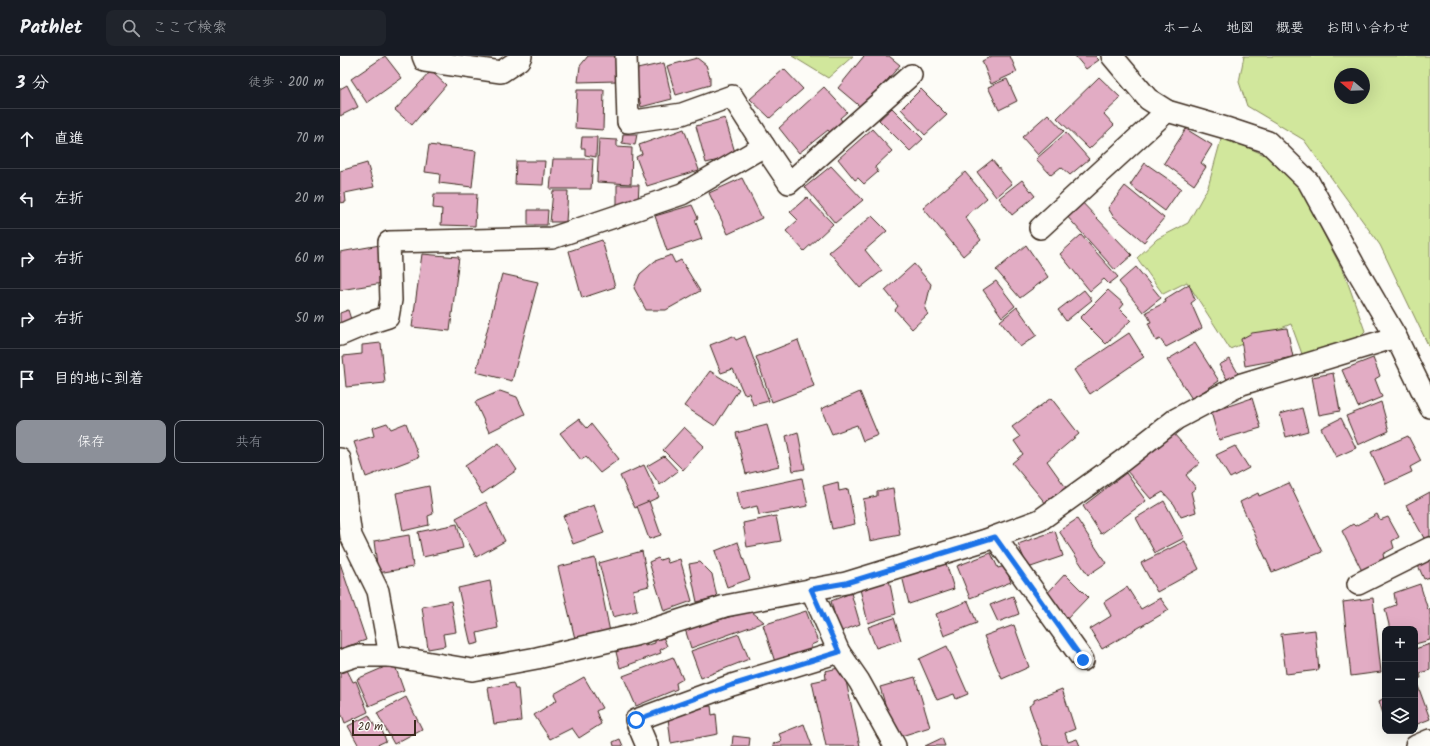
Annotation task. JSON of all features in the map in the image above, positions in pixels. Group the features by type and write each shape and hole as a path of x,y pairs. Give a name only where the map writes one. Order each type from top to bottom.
{"street":[{"path":"423,56 425,61 501,72 519,60 521,56"},
{"path":"626,56 628,122 682,114 732,96 789,183 911,75"},
{"path":"1112,56 1148,99 1167,111 1268,142 1308,181 1354,265 1396,337 1430,408"},
{"path":"1040,228 1167,111"},
{"path":"340,335 388,317 391,300 389,242 552,238 682,194 764,146"},
{"path":"340,661 355,656 390,656 472,670 537,658 635,634 725,606 846,583 995,537 1040,520 1122,461 1176,419 1242,384 1396,337"},
{"path":"340,458 351,536 378,591 390,656"},
{"path":"995,537 1083,660"},
{"path":"1358,584 1430,548"},
{"path":"811,589 839,652 859,681 895,746"},
{"path":"646,746 636,720 732,685 839,652"},
{"path":"1416,746 1430,740"}],"green space":[{"path":"792,56 853,56 828,78"},
{"path":"1244,56 1430,56 1430,349 1380,245 1304,140 1247,106 1239,82"},
{"path":"1222,136 1267,156 1301,190 1345,275 1365,331 1353,344 1302,354 1291,324 1230,349 1187,282 1163,294 1137,258 1157,239 1188,223 1208,187"}],"building":[{"path":"385,56 402,78 367,103 351,79"},
{"path":"588,56 619,56 617,81 578,82 580,66"},
{"path":"864,56 889,56 900,65 863,109 838,88"},
{"path":"992,56 1010,56 1017,72 991,84 982,61"},
{"path":"1075,56 1095,56 1099,60 1086,69"},
{"path":"697,58 706,65 710,77 710,85 676,95 667,66"},
{"path":"664,63 672,99 641,107 633,70"},
{"path":"784,69 803,89 770,118 750,99"},
{"path":"431,71 446,85 412,125 395,110"},
{"path":"1099,77 1121,98 1104,114 1114,125 1089,149 1057,118"},
{"path":"1007,79 1017,101 999,110 988,87"},
{"path":"347,85 358,107 340,116 340,89"},
{"path":"824,87 847,112 840,118 845,126 833,136 828,130 799,153 779,128"},
{"path":"921,89 947,115 925,135 901,109"},
{"path":"577,90 604,90 603,130 575,128"},
{"path":"892,108 923,139 910,151 879,120"},
{"path":"1048,114 1064,131 1038,155 1022,137"},
{"path":"725,118 736,156 706,163 696,126"},
{"path":"684,129 699,170 647,186 636,157 642,154 639,145"},
{"path":"872,129 892,151 875,167 878,172 864,184 858,178 855,180 838,159"},
{"path":"1186,129 1212,145 1201,163 1206,167 1194,185 1164,163"},
{"path":"1066,133 1089,159 1070,175 1061,167 1051,175 1036,159"},
{"path":"623,134 637,134 635,145 622,143"},
{"path":"582,137 597,137 596,157 585,155 585,148 581,148"},
{"path":"599,139 617,140 617,147 632,148 631,184 597,182"},
{"path":"429,145 476,151 472,187 439,183 440,174 425,172"},
{"path":"553,159 593,159 591,189 550,189"},
{"path":"992,160 1012,184 996,197 977,172"},
{"path":"516,161 545,161 543,185 515,184"},
{"path":"367,163 374,187 345,193 346,202 340,203 340,171"},
{"path":"1145,163 1181,188 1165,211 1130,185"},
{"path":"831,166 863,200 835,223 805,187"},
{"path":"965,172 987,198 965,217 981,240 963,256 923,208"},
{"path":"742,178 762,218 728,234 709,193"},
{"path":"1022,180 1035,196 1012,215 999,198"},
{"path":"617,185 639,185 638,203 617,209"},
{"path":"1125,186 1164,218 1144,242 1113,216 1108,208"},
{"path":"553,191 568,191 566,222 550,222"},
{"path":"434,194 477,194 475,226 441,225 442,209 433,208"},
{"path":"807,197 833,224 804,251 786,231 798,220 790,212"},
{"path":"1079,199 1132,255 1115,270 1065,214"},
{"path":"692,205 698,218 695,220 702,239 667,251 655,216"},
{"path":"528,210 548,210 547,225 528,225"},
{"path":"872,216 887,231 865,250 882,271 860,288 829,252"},
{"path":"1081,235 1118,277 1109,284 1104,279 1090,291 1060,254"},
{"path":"602,240 615,287 582,298 569,251"},
{"path":"380,245 383,283 340,290 340,252"},
{"path":"1026,245 1048,277 1020,298 996,270"},
{"path":"422,254 459,257 450,331 412,327"},
{"path":"671,255 675,263 681,260 700,291 666,310 646,310 634,288 640,274 655,261"},
{"path":"914,264 931,284 925,309 928,314 912,329 895,310 898,306 885,290"},
{"path":"1136,267 1161,298 1143,312 1119,282"},
{"path":"502,274 538,282 512,381 476,372"},
{"path":"996,281 1015,306 1002,317 983,290"},
{"path":"1189,284 1195,300 1191,303 1202,328 1166,347 1160,339 1156,341 1148,323 1151,322 1146,312 1166,302 1165,299"},
{"path":"1084,290 1092,300 1066,321 1058,310"},
{"path":"1108,290 1124,304 1120,309 1131,320 1106,344 1080,318"},
{"path":"1017,307 1037,335 1020,347 1000,321"},
{"path":"348,310 353,326 340,331 340,313"},
{"path":"1287,328 1293,357 1245,366 1241,339 1252,333"},
{"path":"1129,333 1144,357 1090,394 1074,370"},
{"path":"733,336 736,340 745,336 769,401 753,405 749,393 744,394 733,369 721,373 710,345"},
{"path":"798,340 814,386 772,402 756,357"},
{"path":"381,343 385,383 346,387 343,356 362,354 362,345"},
{"path":"1195,343 1219,381 1192,399 1167,360"},
{"path":"1373,358 1380,376 1375,379 1382,397 1358,407 1342,370"},
{"path":"1230,359 1239,375 1228,381 1219,365"},
{"path":"710,371 739,389 715,426 684,406"},
{"path":"1333,373 1340,411 1319,415 1312,377"},
{"path":"500,391 517,397 525,414 489,432 475,402"},
{"path":"860,392 878,435 863,441 857,425 832,434 821,409"},
{"path":"1051,398 1079,434 1047,461 1067,489 1047,505 1012,463 1023,454 1014,441 1020,437 1012,427"},
{"path":"1252,398 1261,428 1219,440 1211,412"},
{"path":"1381,402 1389,431 1358,445 1346,416"},
{"path":"1302,408 1308,431 1286,437 1280,414"},
{"path":"1341,418 1356,448 1336,457 1321,428"},
{"path":"579,419 587,428 591,424 619,459 600,473 586,457 581,460 560,433"},
{"path":"387,423 391,429 406,423 419,457 366,477 354,442 374,436 372,428"},
{"path":"767,425 779,466 746,474 736,433"},
{"path":"684,427 704,446 683,470 663,450"},
{"path":"798,432 805,469 793,471 786,436"},
{"path":"1173,433 1200,463 1186,475 1196,488 1191,492 1196,512 1181,517 1174,504 1163,492 1151,499 1126,470"},
{"path":"1408,436 1421,461 1410,467 1412,472 1386,484 1371,452"},
{"path":"499,443 517,470 482,494 465,466"},
{"path":"1235,446 1249,468 1230,478 1216,455"},
{"path":"664,456 678,471 660,485 647,466"},
{"path":"644,465 659,497 635,508 620,476"},
{"path":"1126,473 1146,501 1101,534 1083,506"},
{"path":"802,478 808,506 759,515 757,506 741,510 737,492"},
{"path":"838,482 839,491 848,489 855,524 832,529 823,486"},
{"path":"1289,483 1322,552 1272,572 1240,502 1258,493 1259,496"},
{"path":"429,486 433,514 428,516 429,525 403,531 396,493"},
{"path":"893,488 900,535 870,541 863,499 877,496 877,491"},
{"path":"1430,492 1430,537 1425,540 1406,505"},
{"path":"649,501 661,535 649,539 637,506"},
{"path":"1164,501 1184,538 1155,553 1136,518"},
{"path":"486,502 505,541 476,557 456,518"},
{"path":"594,505 604,533 573,544 563,516"},
{"path":"1377,514 1380,520 1388,517 1399,537 1392,541 1394,548 1383,554 1384,559 1362,571 1342,531 1353,524 1355,526"},
{"path":"776,516 781,541 747,547 743,523"},
{"path":"1077,519 1106,563 1088,575 1059,531"},
{"path":"457,524 463,548 423,557 418,532"},
{"path":"1055,531 1063,556 1028,568 1018,544"},
{"path":"409,535 413,567 378,573 374,541"},
{"path":"1185,541 1199,569 1157,592 1141,563"},
{"path":"738,542 750,579 727,587 715,551"},
{"path":"642,551 649,586 633,590 637,611 613,617 599,563"},
{"path":"991,553 998,568 1005,566 1011,582 970,598 957,566"},
{"path":"1430,553 1430,577 1424,579 1416,561"},
{"path":"595,558 610,632 575,639 558,567"},
{"path":"658,558 660,560 666,558 668,563 680,559 692,601 664,611 649,562"},
{"path":"945,560 954,589 909,604 902,576"},
{"path":"700,562 712,574 717,597 697,602 689,564"},
{"path":"340,563 366,640 340,649"},
{"path":"1065,574 1088,597 1064,622 1043,598"},
{"path":"889,579 896,614 868,623 860,589"},
{"path":"490,581 498,628 477,633 479,643 471,645 458,588"},
{"path":"1420,584 1428,610 1430,609 1430,640 1418,643 1418,626 1389,626 1385,609 1396,605 1394,593"},
{"path":"1127,587 1141,609 1160,598 1169,610 1102,649 1090,629 1111,616 1104,602"},
{"path":"851,593 860,624 839,632 831,601"},
{"path":"1013,596 1019,614 998,622 990,605"},
{"path":"1373,598 1381,672 1351,676 1343,602"},
{"path":"451,601 456,632 443,634 445,646 428,649 422,607"},
{"path":"968,601 977,623 944,636 936,614"},
{"path":"751,611 764,622 691,648 685,629"},
{"path":"806,611 818,642 811,645 811,651 775,662 763,625"},
{"path":"894,618 901,640 876,648 868,627"},
{"path":"1014,625 1029,667 1002,679 984,636"},
{"path":"1315,630 1319,670 1286,674 1281,634"},
{"path":"739,634 749,659 701,678 691,651"},
{"path":"663,637 667,646 660,650 661,653 620,668 616,652 643,641 645,646 655,643 655,639"},
{"path":"1430,644 1430,670 1420,673 1421,678 1418,678 1418,662 1418,648"},
{"path":"947,646 968,694 956,699 954,694 937,700 919,659"},
{"path":"673,657 683,679 676,683 677,689 636,706 623,676"},
{"path":"394,663 404,691 369,706 357,679"},
{"path":"843,667 860,746 826,746 812,682 826,679 825,671"},
{"path":"347,670 353,682 356,681 368,712 345,723 340,710 340,673"},
{"path":"584,677 602,708 596,711 601,724 579,738 572,728 550,739 534,715 557,700 554,694"},
{"path":"915,677 930,727 895,738 880,687"},
{"path":"513,683 515,689 518,689 521,721 494,724 488,688"},
{"path":"1418,686 1430,719 1418,724"},
{"path":"1062,689 1075,729 1065,733 1068,742 1077,739 1080,746 1043,746 1029,706 1034,703 1034,700"},
{"path":"406,697 422,729 394,744 377,713"},
{"path":"1382,700 1382,710 1379,701"},
{"path":"711,706 712,715 716,714 718,734 671,743 668,718 702,707"},
{"path":"369,715 375,727 380,725 386,741 375,746 359,746 348,726"},
{"path":"804,724 812,746 774,746 773,744 782,741 779,734"},
{"path":"733,736 750,738 749,746 732,746"},
{"path":"942,738 945,746 925,746"},
{"path":"620,739 623,746 614,746 613,742"}],"route":[{"path":"636,720 732,685 839,652 811,589 846,583 995,537 1083,660"}]}
